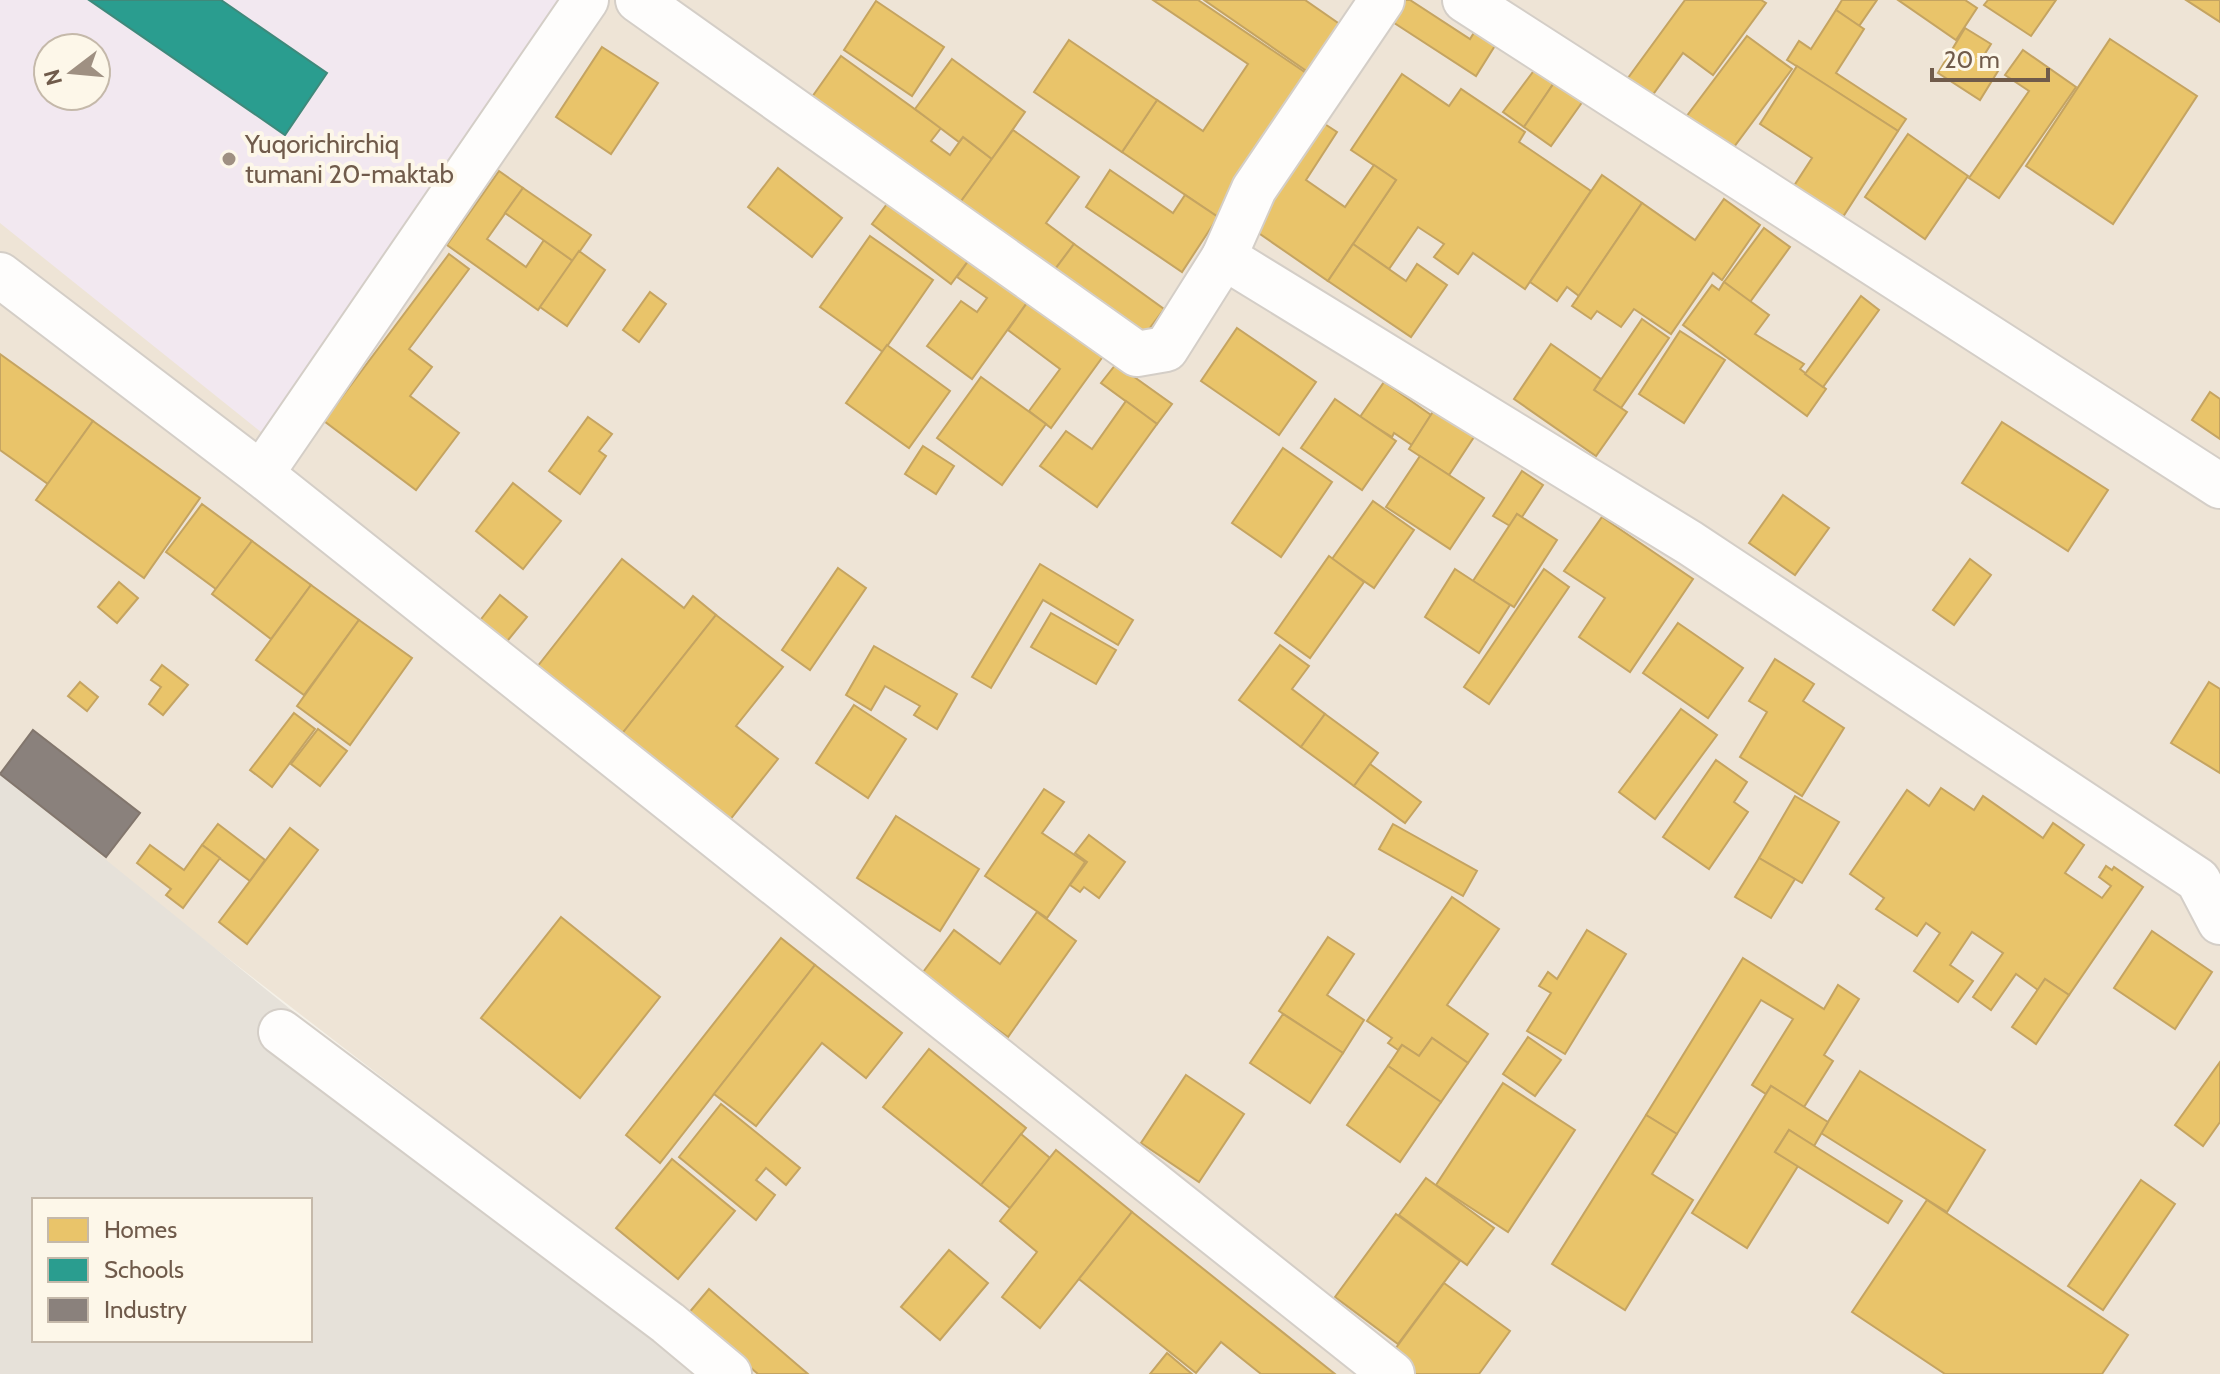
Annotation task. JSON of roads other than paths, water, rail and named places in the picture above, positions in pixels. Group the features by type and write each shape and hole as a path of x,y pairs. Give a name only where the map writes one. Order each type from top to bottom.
{"street":[{"path":"261,474 586,0"},
{"path":"638,0 1137,354 1166,349 1224,257 1254,189 1382,0"},
{"path":"1465,0 2220,486"},
{"path":"1224,257 1690,543 2198,880 2220,922"},
{"path":"0,275 261,474 1392,1374"},
{"path":"281,1032 668,1323 729,1374"}],"place":[{"name":"Yuqorichirchiq tumani 20-maktab","path":"229,159"}]}
